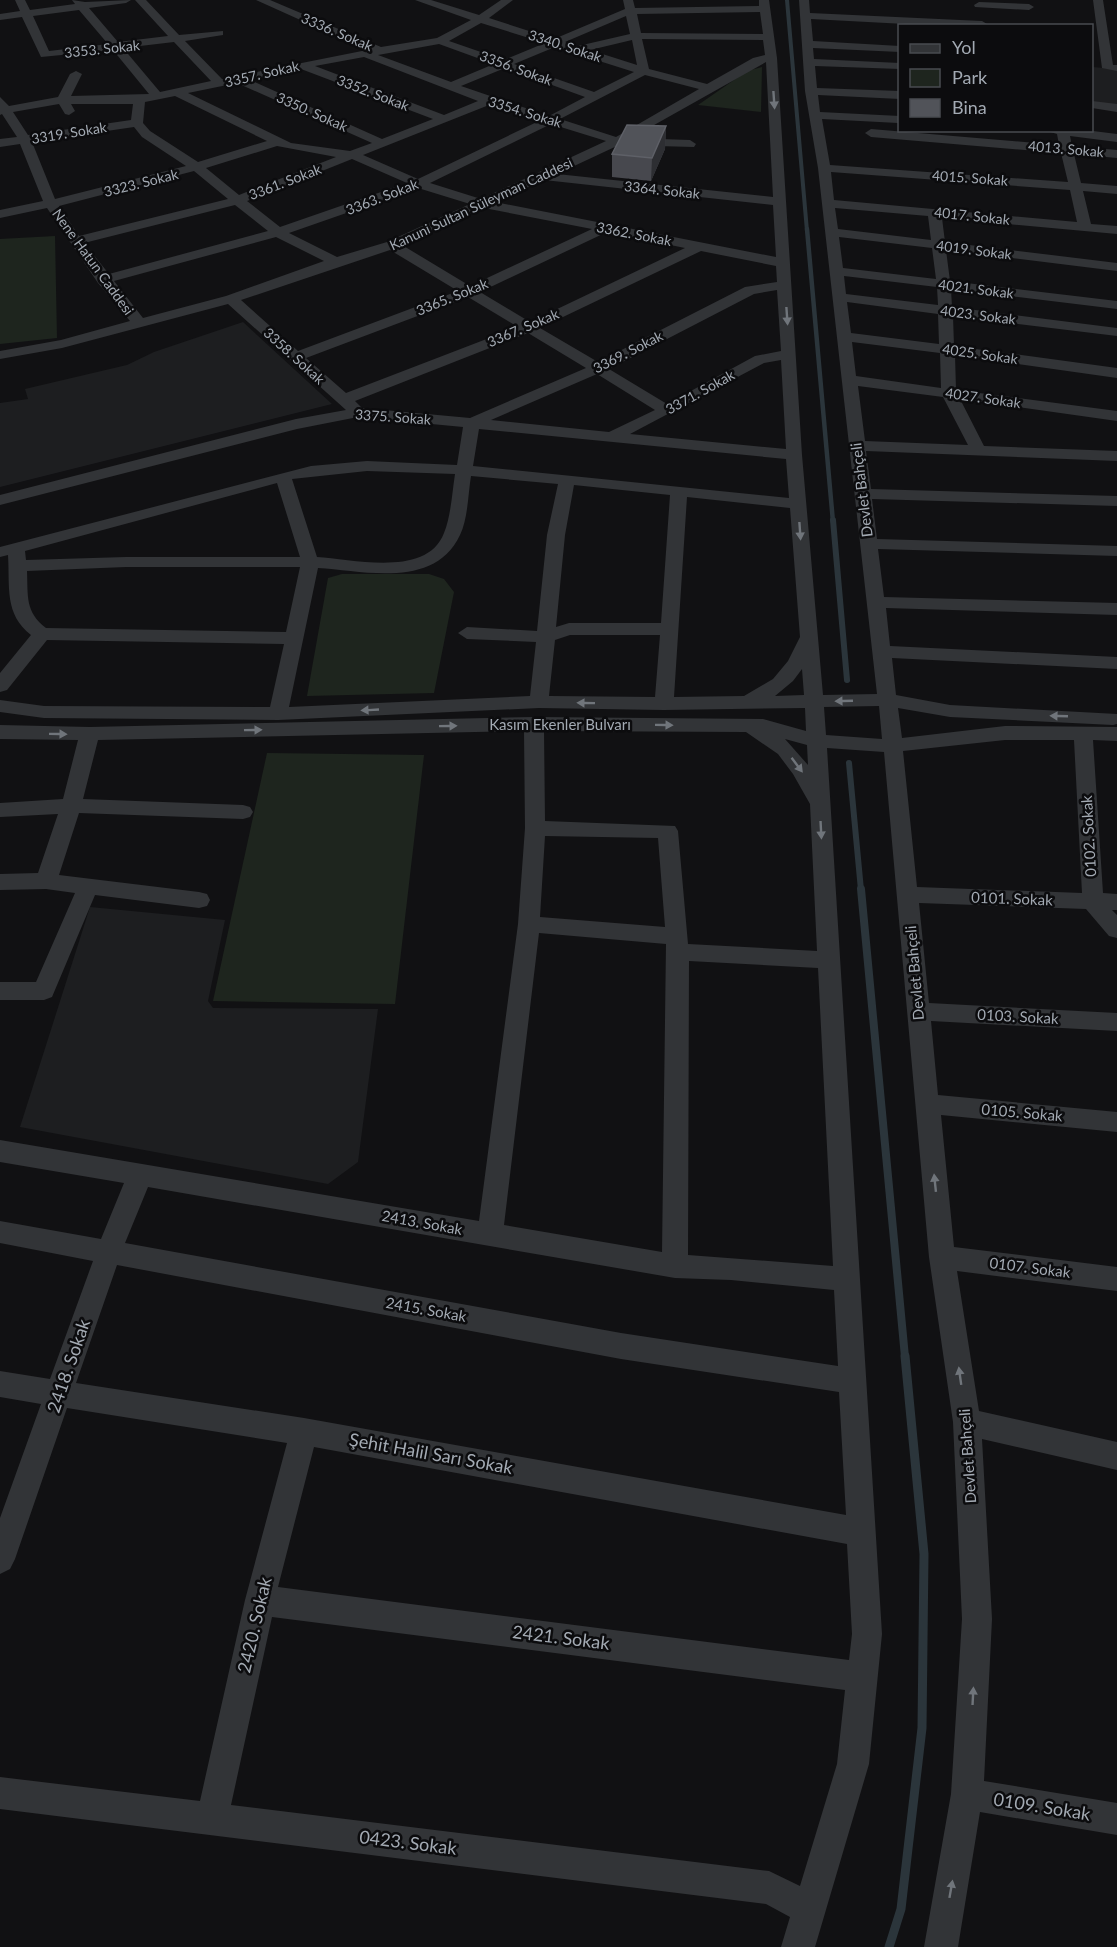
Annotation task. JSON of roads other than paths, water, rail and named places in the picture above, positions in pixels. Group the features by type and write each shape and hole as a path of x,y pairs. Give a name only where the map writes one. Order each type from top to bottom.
{"street":[{"name":"3353. Sokak","path":"20,0 45,55 178,40 219,33"},
{"path":"0,17 27,15 78,3 126,0"},
{"path":"140,0 220,84"},
{"name":"3336. Sokak","path":"261,0 380,51"},
{"name":"3340. Sokak","path":"420,0 644,71 710,88"},
{"name":"3357. Sokak","path":"2,108 63,100 138,100 158,97 302,65 440,41 482,18 508,0"},
{"path":"982,24 979,2 1029,8"},
{"path":"78,3 158,97"},
{"path":"1102,4 1108,68 1117,68"},
{"path":"450,87 554,43 629,5 679,18 770,47"},
{"path":"629,5 644,71"},
{"path":"576,50 635,36 679,18 765,5 781,202 794,455 814,702 867,1634 853,1764 811,1910 798,1947"},
{"path":"805,8 972,24"},
{"name":"Devlet Bahçeli","path":"805,8 811,91 824,168 893,746 942,1257 967,1422 977,1619 967,1794 941,1947"},
{"name":"3356. Sokak","path":"440,41 593,96"},
{"name":"Kanuni Sultan Süleyman Caddesi","path":"0,355 62,344 231,299 392,245 618,141 757,60 770,47"},
{"path":"808,53 898,49"},
{"path":"808,53 898,66"},
{"name":"3354. Sokak","path":"366,54 489,101 618,141 690,144"},
{"name":"3352. Sokak","path":"302,65 444,119"},
{"name":"3363. Sokak","path":"103,280 279,233 417,183 644,71"},
{"path":"76,74 63,100 80,130"},
{"name":"3350. Sokak","path":"241,80 384,144"},
{"path":"811,91 898,95"},
{"path":"178,93 298,148 355,156"},
{"path":"138,100 137,123 146,134 198,168 279,233 336,262"},
{"name":"3361. Sokak","path":"75,241 238,200 355,156 489,101"},
{"path":"1093,105 1117,108"},
{"name":"Nene Hatun Caddesi","path":"2,108 25,140 51,204 103,280 140,324"},
{"path":"816,115 898,120"},
{"name":"3319. Sokak","path":"0,143 137,123"},
{"path":"1058,132 1066,149 1085,227"},
{"path":"1066,132 1117,138"},
{"name":"4013. Sokak","path":"871,133 1117,154"},
{"name":"3323. Sokak","path":"0,214 51,204 198,168 279,141"},
{"name":"3362. Sokak","path":"355,156 417,183 484,204 698,247 784,274"},
{"name":"4015. Sokak","path":"824,168 1117,190"},
{"name":"3364. Sokak","path":"544,176 781,202"},
{"name":"4017. Sokak","path":"828,203 934,211 1117,230"},
{"path":"934,211 944,285 949,394 979,451"},
{"name":"3365. Sokak","path":"295,357 467,292 606,228"},
{"name":"4019. Sokak","path":"831,232 1117,267"},
{"path":"392,245 467,292 668,410"},
{"name":"3367. Sokak","path":"343,400 528,328 698,247"},
{"name":"4021. Sokak","path":"836,271 1117,305"},
{"name":"3369. Sokak","path":"472,423 597,369 784,274"},
{"name":"4023. Sokak","path":"839,297 1117,332"},
{"name":"3358. Sokak","path":"231,299 358,412"},
{"name":"4025. Sokak","path":"844,336 1117,373"},
{"name":"3371. Sokak","path":"613,436 668,410 760,359 789,354"},
{"name":"4027. Sokak","path":"849,380 1117,416"},
{"name":"3375. Sokak","path":"0,500 296,424 358,412 794,455"},
{"path":"18,566 74,562 310,562 403,567 430,559 445,547 453,533 472,423"},
{"path":"857,446 1117,456"},
{"path":"294,638 42,634 25,621 20,604 18,566 8,550 283,476 316,468 355,464 567,479 798,504"},
{"path":"278,714 310,562 283,476"},
{"path":"490,1235 529,924 535,828 536,713 556,535 567,479"},
{"path":"664,704 679,492"},
{"path":"862,494 1117,501"},
{"path":"869,544 1117,550"},
{"path":"876,602 1117,609"},
{"path":"467,633 545,637 569,629 669,629"},
{"path":"0,686 42,634"},
{"path":"742,703 768,693 782,683 799,663 808,634"},
{"path":"882,652 1117,663"},
{"name":"Kasım Ekenler Bulvarı","path":"0,732 90,734 536,713 664,704 887,700 950,711 1117,719"},
{"name":"Kasım Ekenler Bulvarı","path":"0,706 44,712 536,713 731,726 763,726 816,741 893,746 1005,734 1117,734"},
{"path":"731,726 763,734 788,754 805,777 819,804"},
{"name":"0102. Sokak","path":"1083,733 1093,902"},
{"path":"46,881 72,806 90,734"},
{"path":"0,810 72,806 243,812"},
{"path":"535,828 668,831 677,944 675,1266"},
{"path":"0,882 46,881 199,900"},
{"path":"0,990 44,991 89,885"},
{"name":"0101. Sokak","path":"907,895 1117,902"},
{"path":"1093,902 1117,930"},
{"path":"529,924 677,944 828,960"},
{"name":"0103. Sokak","path":"918,1011 1117,1023"},
{"name":"0105. Sokak","path":"927,1104 1117,1122"},
{"name":"2413. Sokak","path":"0,1151 675,1266 731,1268 847,1280"},
{"name":"2418. Sokak","path":"0,1559 109,1251 140,1175"},
{"name":"2415. Sokak","path":"0,1232 621,1346 853,1381"},
{"name":"0107. Sokak","path":"942,1257 1117,1279"},
{"name":"Şehit Halil Sarı Sokak","path":"0,1384 304,1432 861,1532"},
{"path":"967,1422 1117,1456"},
{"name":"2420. Sokak","path":"212,1819 260,1600 304,1432"},
{"name":"2421. Sokak","path":"260,1600 862,1677"},
{"name":"0423. Sokak","path":"0,1793 769,1888 811,1910"},
{"name":"0109. Sokak","path":"967,1794 1117,1819"}],"waterway":[{"path":"787,0 807,231"},
{"path":"807,229 833,522"},
{"path":"833,520 847,680"},
{"path":"849,763 861,890"},
{"path":"861,889 905,1357"},
{"path":"889,1947 901,1909 922,1728 924,1554 905,1356"}]}
